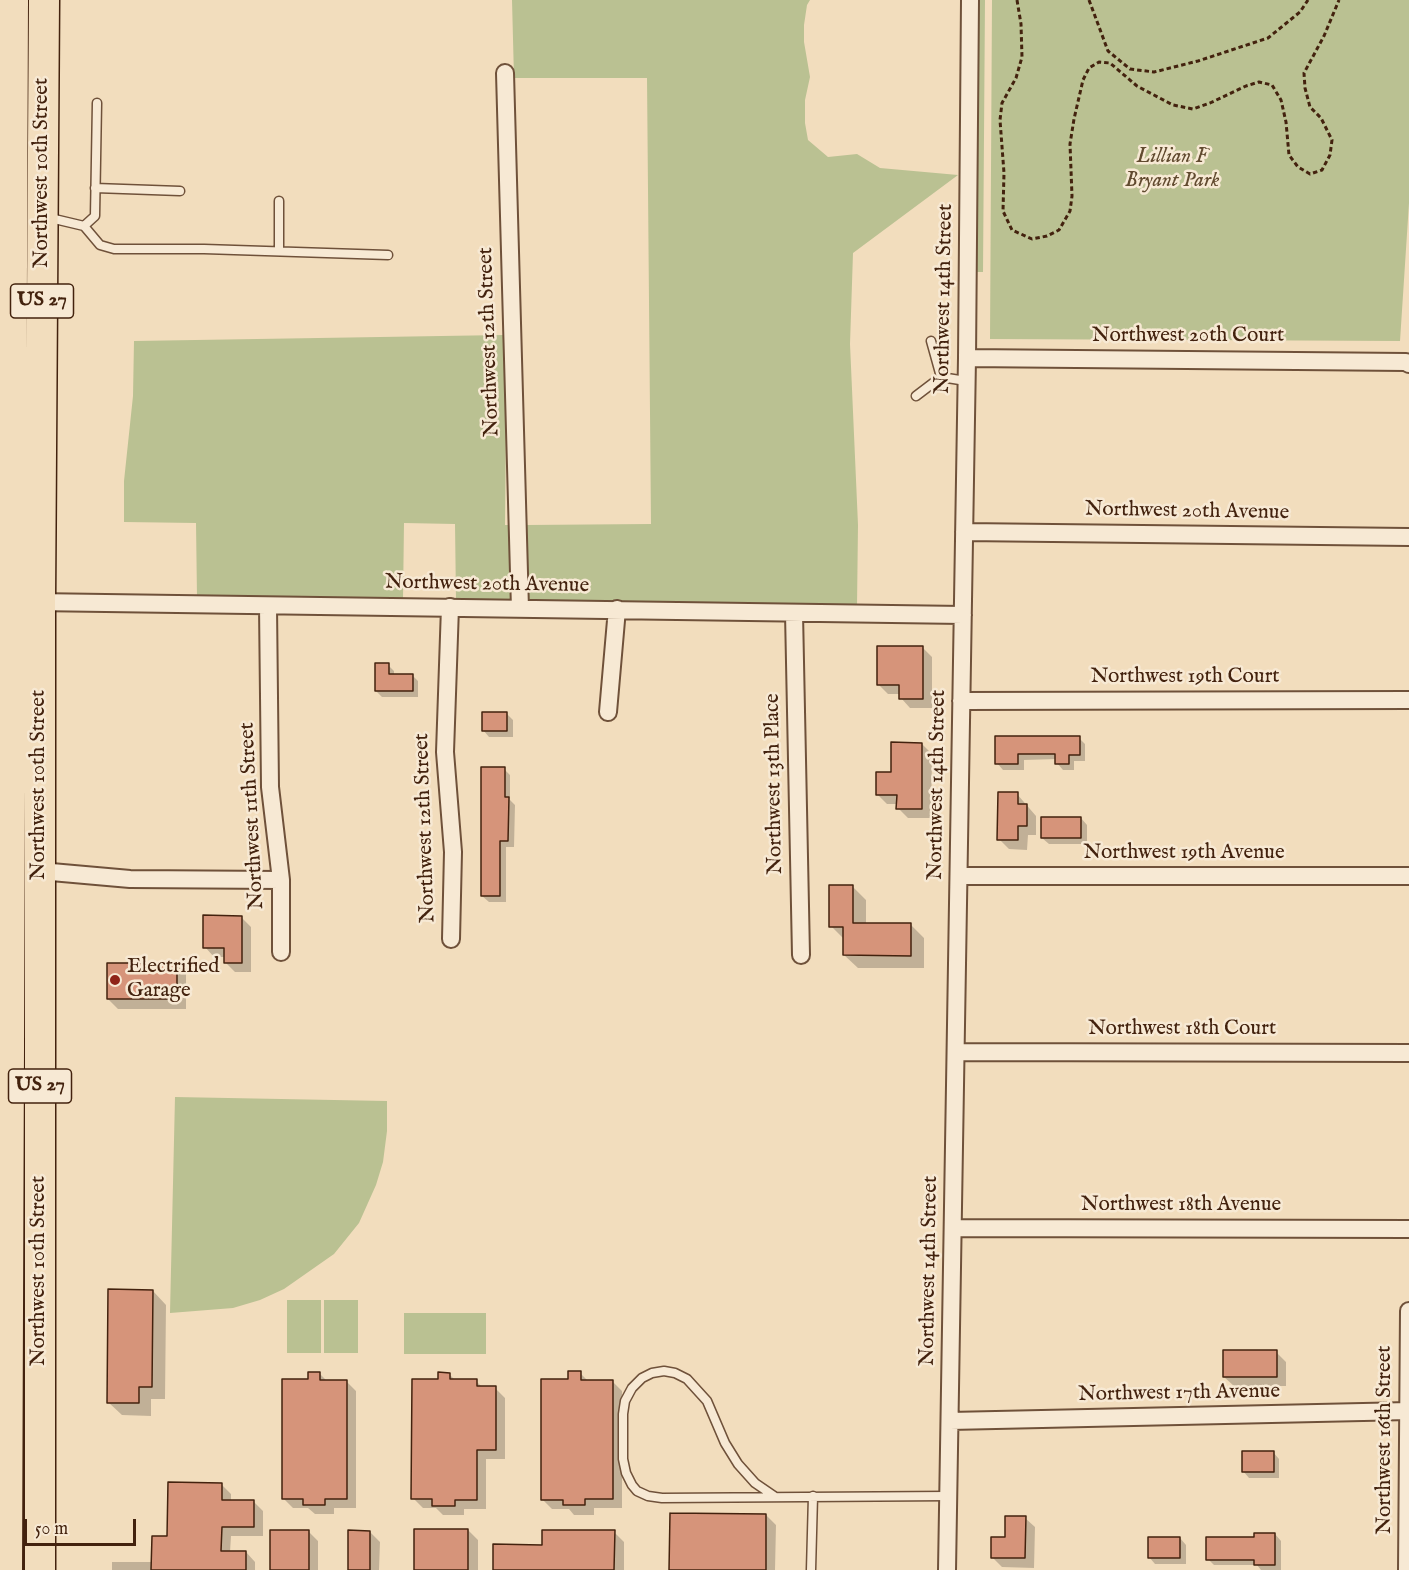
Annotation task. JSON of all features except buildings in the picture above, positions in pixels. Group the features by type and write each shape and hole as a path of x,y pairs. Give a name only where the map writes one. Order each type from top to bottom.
{"highway":[{"name":"Northwest 10th Street","path":"7,1570 3,1394 9,956 13,0"},
{"name":"Northwest 10th Street","path":"40,1570 40,602 44,0"},
{"path":"12,169 22,197 31,208 43,216"},
{"path":"9,956 40,956"}],"street":[{"name":"Northwest 14th Street","path":"947,1570 967,358 970,0"},
{"name":"Northwest 12th Street","path":"505,73 520,609"},
{"name":"Northwest 20th Court","path":"967,358 1406,362 1409,364"},
{"name":"Northwest 20th Avenue","path":"964,532 1409,537"},
{"name":"Northwest 20th Avenue","path":"10,602 963,615"},
{"name":"Northwest 11th Street","path":"268,606 270,787 281,880 281,952"},
{"name":"Northwest 12th Street","path":"450,607 445,752 453,852 451,939"},
{"path":"608,712 617,609"},
{"name":"Northwest 13th Place","path":"794,612 801,956"},
{"name":"Northwest 19th Court","path":"961,701 1409,700"},
{"path":"40,871 130,879 281,880"},
{"name":"Northwest 19th Avenue","path":"959,876 1409,876"},
{"name":"Northwest 18th Court","path":"956,1052 1409,1053"},
{"name":"Northwest 18th Avenue","path":"953,1228 1409,1229"},
{"name":"Northwest 16th Street","path":"1407,1570 1409,1311"},
{"path":"3,1394 40,1395"},
{"name":"Northwest 17th Avenue","path":"950,1421 1408,1412"}],"lane":[{"path":"84,226 95,216 97,103"},
{"path":"95,188 180,190"},
{"path":"279,201 279,251"},
{"path":"43,216 84,226 100,245 114,249 204,249 388,255"},
{"path":"931,341 941,377"},
{"path":"916,396 941,377 966,381"},
{"path":"774,1496 755,1483 738,1464 725,1443 706,1401 687,1378 675,1373 652,1373 642,1378 632,1388 625,1401 623,1414 623,1459 626,1473 637,1491 648,1496 662,1498 949,1496"},
{"path":"811,1570 813,1496"}],"path":[{"path":"1017,0 1021,24 1022,57 1016,78 1002,103 1000,120 1004,173 1003,211 1012,230 1032,239 1047,236 1059,230 1070,211 1072,196 1070,144 1074,119 1083,80 1089,68 1099,62 1110,63 1137,86 1173,105 1193,109 1259,82 1272,85 1281,100 1289,154 1298,167 1310,174 1322,170 1330,155 1332,140 1321,118 1310,107 1304,73 1324,36 1339,0"},
{"path":"1089,0 1108,51 1130,69 1154,72 1198,61 1268,38 1300,12 1308,0"}],"green space":[{"path":"512,0 810,0 804,25 804,42 810,77 805,100 808,140 828,157 857,154 880,168 958,175 853,253 850,344 858,525 857,606 529,601 526,525 651,524 647,78 514,78"},
{"path":"979,0 985,0 983,272 976,272"},
{"name":"Lillian F Bryant Park","path":"992,0 1409,0 1409,203 1400,341 990,339"},
{"path":"503,335 506,419 505,525 509,525 511,601 456,600 455,524 404,523 403,599 197,597 196,523 124,522 124,481 133,396 134,341"},
{"path":"175,1097 387,1101 387,1131 383,1162 376,1185 359,1223 334,1254 284,1289 260,1300 233,1308 170,1313"},
{"path":"287,1300 321,1300 321,1353 287,1353"},
{"path":"324,1300 358,1300 358,1353 324,1353"},
{"path":"404,1313 486,1313 486,1354 404,1354"}],"place":[{"name":"Electrified Garage","path":"115,980"}]}
